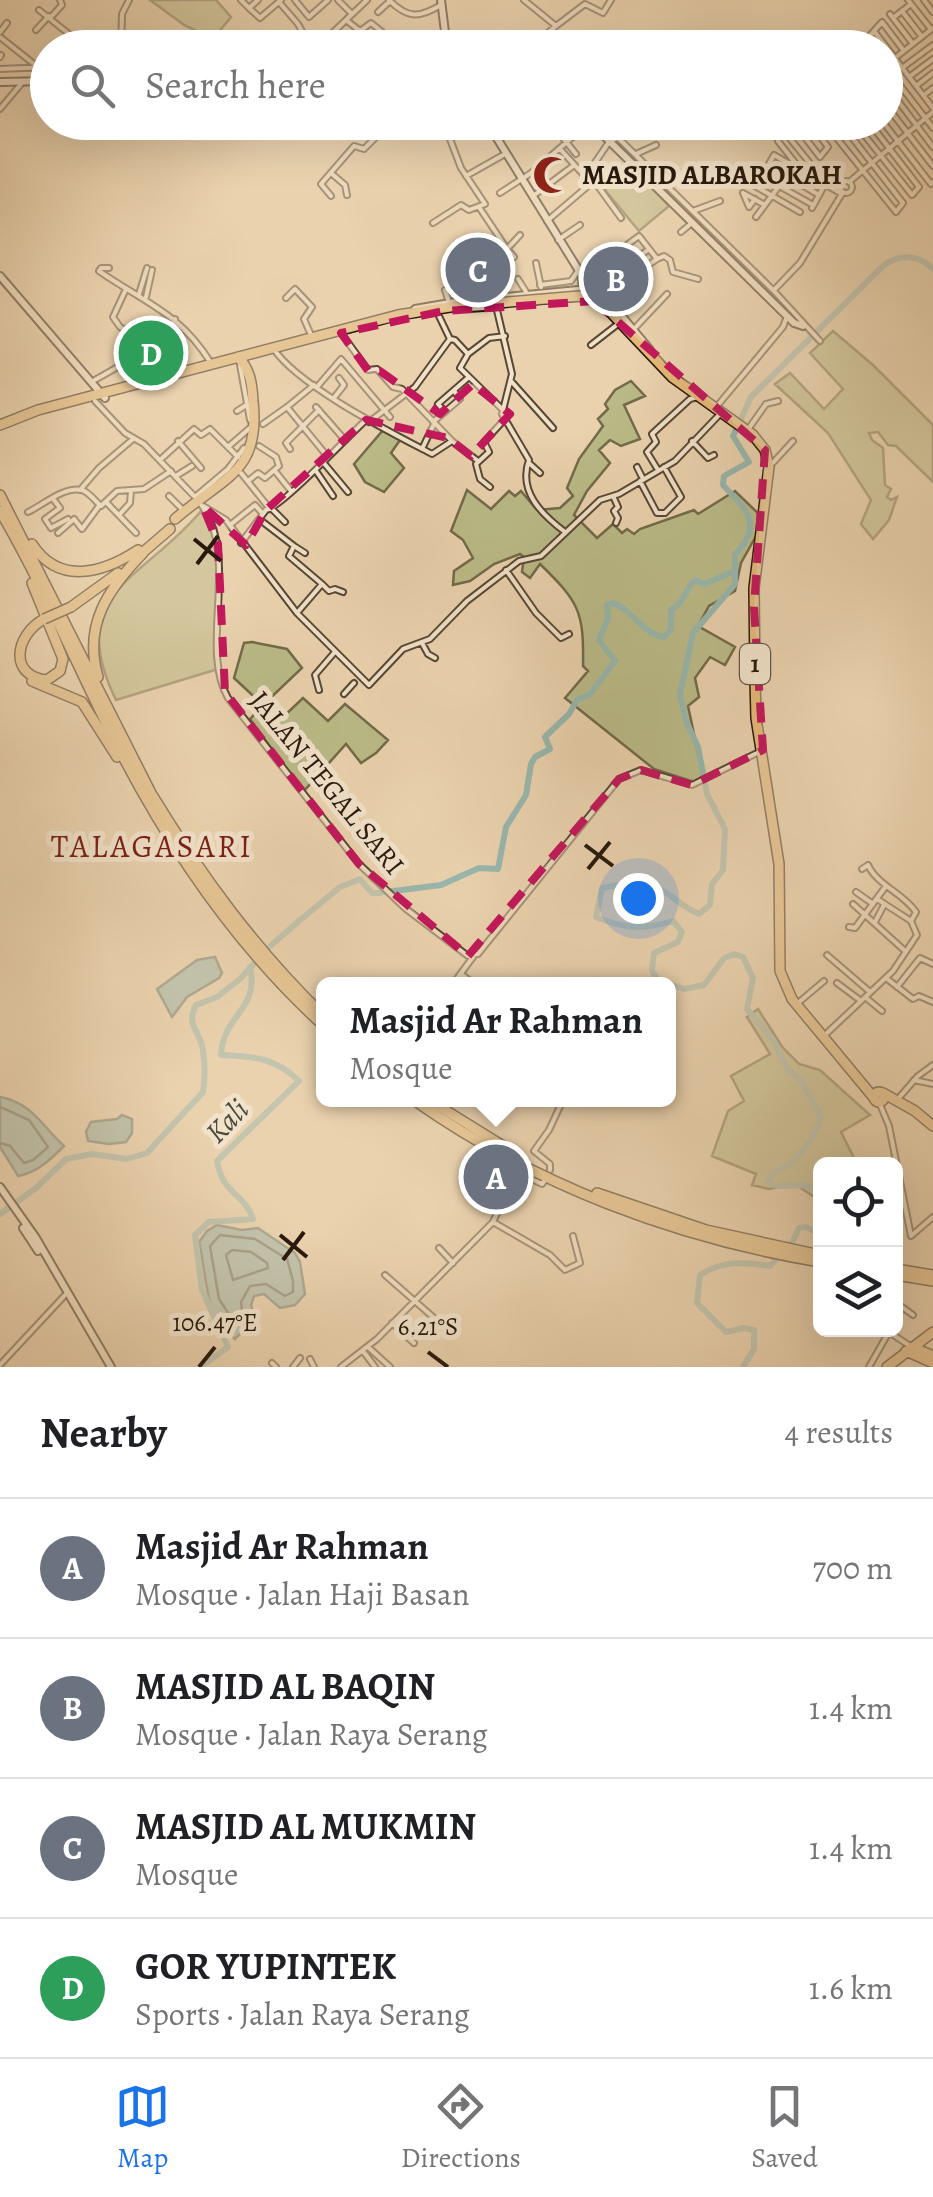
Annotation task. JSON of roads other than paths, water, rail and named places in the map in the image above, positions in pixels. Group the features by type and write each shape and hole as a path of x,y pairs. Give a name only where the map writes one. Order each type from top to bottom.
{"highway":[{"path":"194,371 242,366 257,354 425,310 586,293 605,302 697,396 746,430 765,450 769,467"},
{"path":"328,335 398,317"},
{"path":"0,425 211,364 242,366 257,354"},
{"path":"148,795 82,702 40,686 22,670 17,658 19,638 140,551 241,464 255,436 242,366"},
{"name":"1","path":"769,467 754,607 755,703 775,821 785,978 798,1002 850,1065"},
{"path":"0,494 38,553 67,571 83,573 107,568 140,551"},
{"path":"0,494 148,795"},
{"path":"3,516 62,654 60,671 47,680 39,679 26,668 20,647 25,633 44,617"},
{"path":"3,516 176,843 259,955 316,1017"},
{"path":"140,551 102,603 94,633 94,664 148,795"},
{"name":"1","path":"781,908 780,971 784,986 880,1097 923,1117"},
{"path":"259,955 316,1008"},
{"name":"1","path":"880,1097 897,1100 933,1126"},
{"path":"425,1107 486,1145 584,1194 644,1218 813,1258"},
{"path":"439,1107 525,1160 588,1189 647,1212 763,1247"},
{"path":"903,1273 933,1278"},
{"path":"887,1367 932,1333"},
{"path":"932,1333 928,1346 933,1358"},
{"path":"909,1349 933,1358"}],"main road":[{"path":"441,2 444,30"},
{"path":"0,82 30,79"},
{"path":"498,140 581,275 634,329 646,348"},
{"path":"614,140 693,222 771,294 798,326 804,325"},
{"path":"581,275 583,294"},
{"path":"0,276 93,381 102,397"},
{"path":"398,317 496,306 542,289 567,295"},
{"path":"398,317 449,302 597,293"},
{"path":"583,294 599,304 638,346 646,348"},
{"path":"2,1194 46,1258 111,1367"}],"street":[{"path":"36,30 62,5 60,0"},
{"path":"242,0 260,18 280,1 302,30"},
{"path":"249,8 258,0"},
{"path":"296,0 308,17"},
{"path":"299,26 328,0"},
{"path":"338,0 352,14"},
{"path":"336,30 366,0"},
{"path":"378,12 389,0 403,13 416,16 441,2"},
{"path":"524,0 556,26"},
{"path":"552,30 586,2 602,13 611,0"},
{"path":"924,0 933,12"},
{"path":"122,30 125,1"},
{"path":"902,30 892,16 910,2 932,30 904,51"},
{"path":"38,10 65,30"},
{"path":"902,10 922,37"},
{"path":"346,20 358,30"},
{"path":"7,23 0,34 30,65"},
{"path":"903,31 913,44"},
{"path":"903,67 931,46 933,57 910,77"},
{"path":"0,68 30,74"},
{"path":"903,69 933,110 903,136"},
{"path":"916,86 933,73"},
{"path":"3,110 24,80"},
{"path":"924,95 933,88"},
{"path":"903,90 933,128"},
{"path":"903,108 932,142"},
{"path":"903,128 933,166"},
{"path":"331,196 321,184 354,146 364,149 372,140"},
{"path":"433,223 461,205 469,210 485,203 466,176 454,140"},
{"path":"564,140 576,154"},
{"path":"500,194 571,140"},
{"path":"547,221 591,180 594,164 612,140"},
{"path":"615,140 636,154 820,341"},
{"path":"792,140 813,168 809,175"},
{"path":"807,140 820,157 828,147 822,140"},
{"path":"838,140 896,212 903,203 854,140"},
{"path":"868,140 912,195 919,187 883,140"},
{"path":"771,294 800,263 842,193 841,184 849,182 897,140 933,182"},
{"path":"778,142 801,171"},
{"path":"636,154 656,145"},
{"path":"560,149 591,180 620,218"},
{"path":"466,176 506,154"},
{"path":"825,184 812,206 760,175 774,155 842,193"},
{"path":"532,196 573,166"},
{"path":"768,166 819,195"},
{"path":"331,173 345,186 347,195"},
{"path":"750,183 800,212"},
{"path":"756,218 779,186"},
{"path":"754,199 765,205"},
{"path":"693,211 720,200"},
{"path":"479,207 514,257"},
{"path":"681,232 693,222"},
{"path":"558,240 580,225"},
{"path":"498,258 520,234"},
{"path":"623,260 623,249 639,236 656,259"},
{"path":"629,264 649,248"},
{"path":"597,293 612,290 664,256 672,262 673,272 698,280"},
{"path":"536,263 542,289 571,281 596,264 604,270 623,260"},
{"path":"623,260 636,274"},
{"path":"109,268 99,271 175,319 196,339 211,364"},
{"path":"142,295 150,269"},
{"path":"518,279 528,295"},
{"path":"481,282 489,298"},
{"path":"126,287 114,316 120,326 143,341"},
{"path":"286,298 295,289 312,308 304,319 313,339"},
{"path":"445,290 449,302"},
{"path":"634,329 667,294"},
{"path":"496,306 512,381 503,409 504,420 528,463 540,473"},
{"path":"437,312 450,339 468,354"},
{"path":"102,397 133,439 144,444 199,501 230,525 296,613 356,681 369,685 403,648 422,643 524,558 541,556 600,500 680,456 720,412 784,328 788,316"},
{"path":"93,381 123,364 150,334 166,343 175,319"},
{"path":"591,345 618,324"},
{"path":"341,333 368,370 377,369 394,388 400,388 478,462 479,476 490,487"},
{"path":"503,409 460,368 468,354 489,338 505,336"},
{"path":"241,543 261,516 316,471 344,440 419,382 450,339"},
{"path":"273,350 288,367 368,421 432,454 452,441"},
{"path":"264,424 315,386 341,358 390,416"},
{"path":"241,464 251,427 242,366"},
{"path":"444,411 438,404 470,377"},
{"path":"334,398 344,385 339,378"},
{"path":"512,381 554,428"},
{"path":"422,448 433,423 460,399 454,391"},
{"path":"637,466 657,513 664,513 681,497 647,452 656,442 652,434 697,396"},
{"path":"746,430 766,404 778,401"},
{"path":"237,411 248,404"},
{"path":"287,407 348,492"},
{"path":"290,448 286,443 318,408 344,440"},
{"path":"478,462 489,452 484,442 504,420"},
{"path":"228,447 251,427"},
{"path":"160,460 194,429 201,435 209,429 228,447 248,481 285,522"},
{"path":"80,490 133,439"},
{"path":"178,441 201,468"},
{"path":"692,441 708,458 714,456"},
{"path":"769,467 793,441"},
{"path":"248,481 258,474 265,478 280,465 259,446"},
{"path":"528,463 529,494 565,532"},
{"path":"176,476 192,466"},
{"path":"53,498 60,508 44,518 51,528 68,519 75,520 81,529 89,528 87,520 118,490 148,488 171,471"},
{"path":"276,471 291,490"},
{"path":"316,471 333,496"},
{"path":"28,512 53,498 80,490 99,505"},
{"path":"119,515 130,503 131,491"},
{"path":"169,496 175,521"},
{"path":"613,496 618,507 614,511 616,523"},
{"name":"JALAN TEGAL SARI","path":"199,501 218,544 223,688 304,799 375,882 473,957"},
{"path":"106,502 136,534"},
{"path":"230,525 254,506 304,554"},
{"path":"58,533 68,519"},
{"path":"294,546 288,556 329,591 335,588 343,592"},
{"path":"506,570 541,619 561,638 569,634"},
{"path":"296,613 322,584"},
{"path":"422,643 435,658"},
{"path":"319,690 315,675 334,653"},
{"path":"344,694 356,681"},
{"path":"458,977 619,779 641,770 692,785 762,750"},
{"path":"862,870 868,866 886,886 906,898 915,910 911,921"},
{"path":"849,927 854,929 886,886"},
{"path":"826,1034 886,978 917,933 911,921 856,892"},
{"path":"853,904 906,951"},
{"path":"875,922 885,904"},
{"path":"827,954 870,992"},
{"path":"897,986 920,958 933,964"},
{"path":"461,974 465,977"},
{"path":"886,978 914,999 920,996 933,1002"},
{"path":"798,1002 824,981"},
{"path":"836,983 882,1011"},
{"path":"897,1100 933,1065"},
{"path":"914,1080 933,1084"},
{"path":"880,1097 911,1236 933,1217"},
{"path":"550,1170 550,1164 534,1151 560,1107"},
{"path":"341,1367 351,1364 494,1222 515,1174 542,1184 546,1179"},
{"path":"494,1222 550,1255 564,1270 580,1263 574,1236"},
{"path":"439,1248 453,1263"},
{"path":"385,1276 449,1331"},
{"path":"0,1364 66,1294"},
{"path":"903,1308 913,1315"},
{"path":"392,1323 414,1343"},
{"path":"870,1367 887,1337"},
{"path":"896,1337 909,1349"},
{"path":"368,1347 390,1367"},
{"path":"362,1351 375,1367"},
{"path":"293,1367 300,1358"},
{"path":"310,1359 314,1367"}],"water":[{"path":"215,957 222,973 219,978 187,997 172,1017 157,989 197,960"},
{"path":"0,1097 29,1110 64,1146 31,1172 18,1176 0,1147"},
{"path":"122,1115 132,1119 132,1133 126,1142 88,1141 86,1132 91,1122"},
{"path":"217,1225 242,1230 258,1228 295,1253 300,1262 305,1294 295,1305 280,1308 264,1294 254,1296 251,1305 255,1319 235,1339 211,1307 199,1242"}],"waterway":[{"path":"712,232 788,308"},
{"path":"656,977 652,970 654,953 678,942 682,932 673,921 634,927 596,917 602,888 626,885 658,889 699,914 710,905 712,884 723,870 725,829 707,794 698,747 686,721 680,694 693,633 735,584 735,555 749,534 745,510 723,485 724,476 749,462 733,436 751,397 884,265 909,257 933,269"},
{"path":"0,1214 36,1188 66,1159 92,1154 127,1159 147,1153 203,1092 202,1044 192,1018 196,1005 217,997 240,979 268,948 340,887 360,879 372,893 378,893 441,885 479,868 498,869 506,827 526,795 531,764 535,757 550,749 545,737 569,714 577,700 590,694 615,661 599,640 608,618 607,605 614,603 650,632 664,637 671,630 671,610 695,580 704,584 735,571"},
{"path":"676,986 684,989 704,985 724,958 734,954 743,957 753,978 747,1009 773,1040 788,1070 800,1079 821,1117 803,1151 768,1182 813,1187"},
{"name":"Kali","path":"201,1367 228,1347 202,1290 195,1235 209,1222 253,1219 224,1181 217,1161 299,1081 282,1067 263,1060 221,1055 228,1030 250,993 250,967"},
{"path":"743,1367 754,1349 754,1330 726,1332 697,1303 700,1275 734,1263 770,1266 792,1243 799,1228 813,1230"}],"place":[{"name":"MASJID ALBAROKAH","path":"552,175"},
{"name":"MASJID AL MUKMIN","path":"478,270"},
{"name":"MASJID AL BAQIN","path":"616,279"},
{"name":"GOR YUPINTEK","path":"151,353"},
{"name":"Masjid Ar Rahman","path":"496,1177"}],"district":[{"name":"TALAGASARI","path":"152,846"}]}
